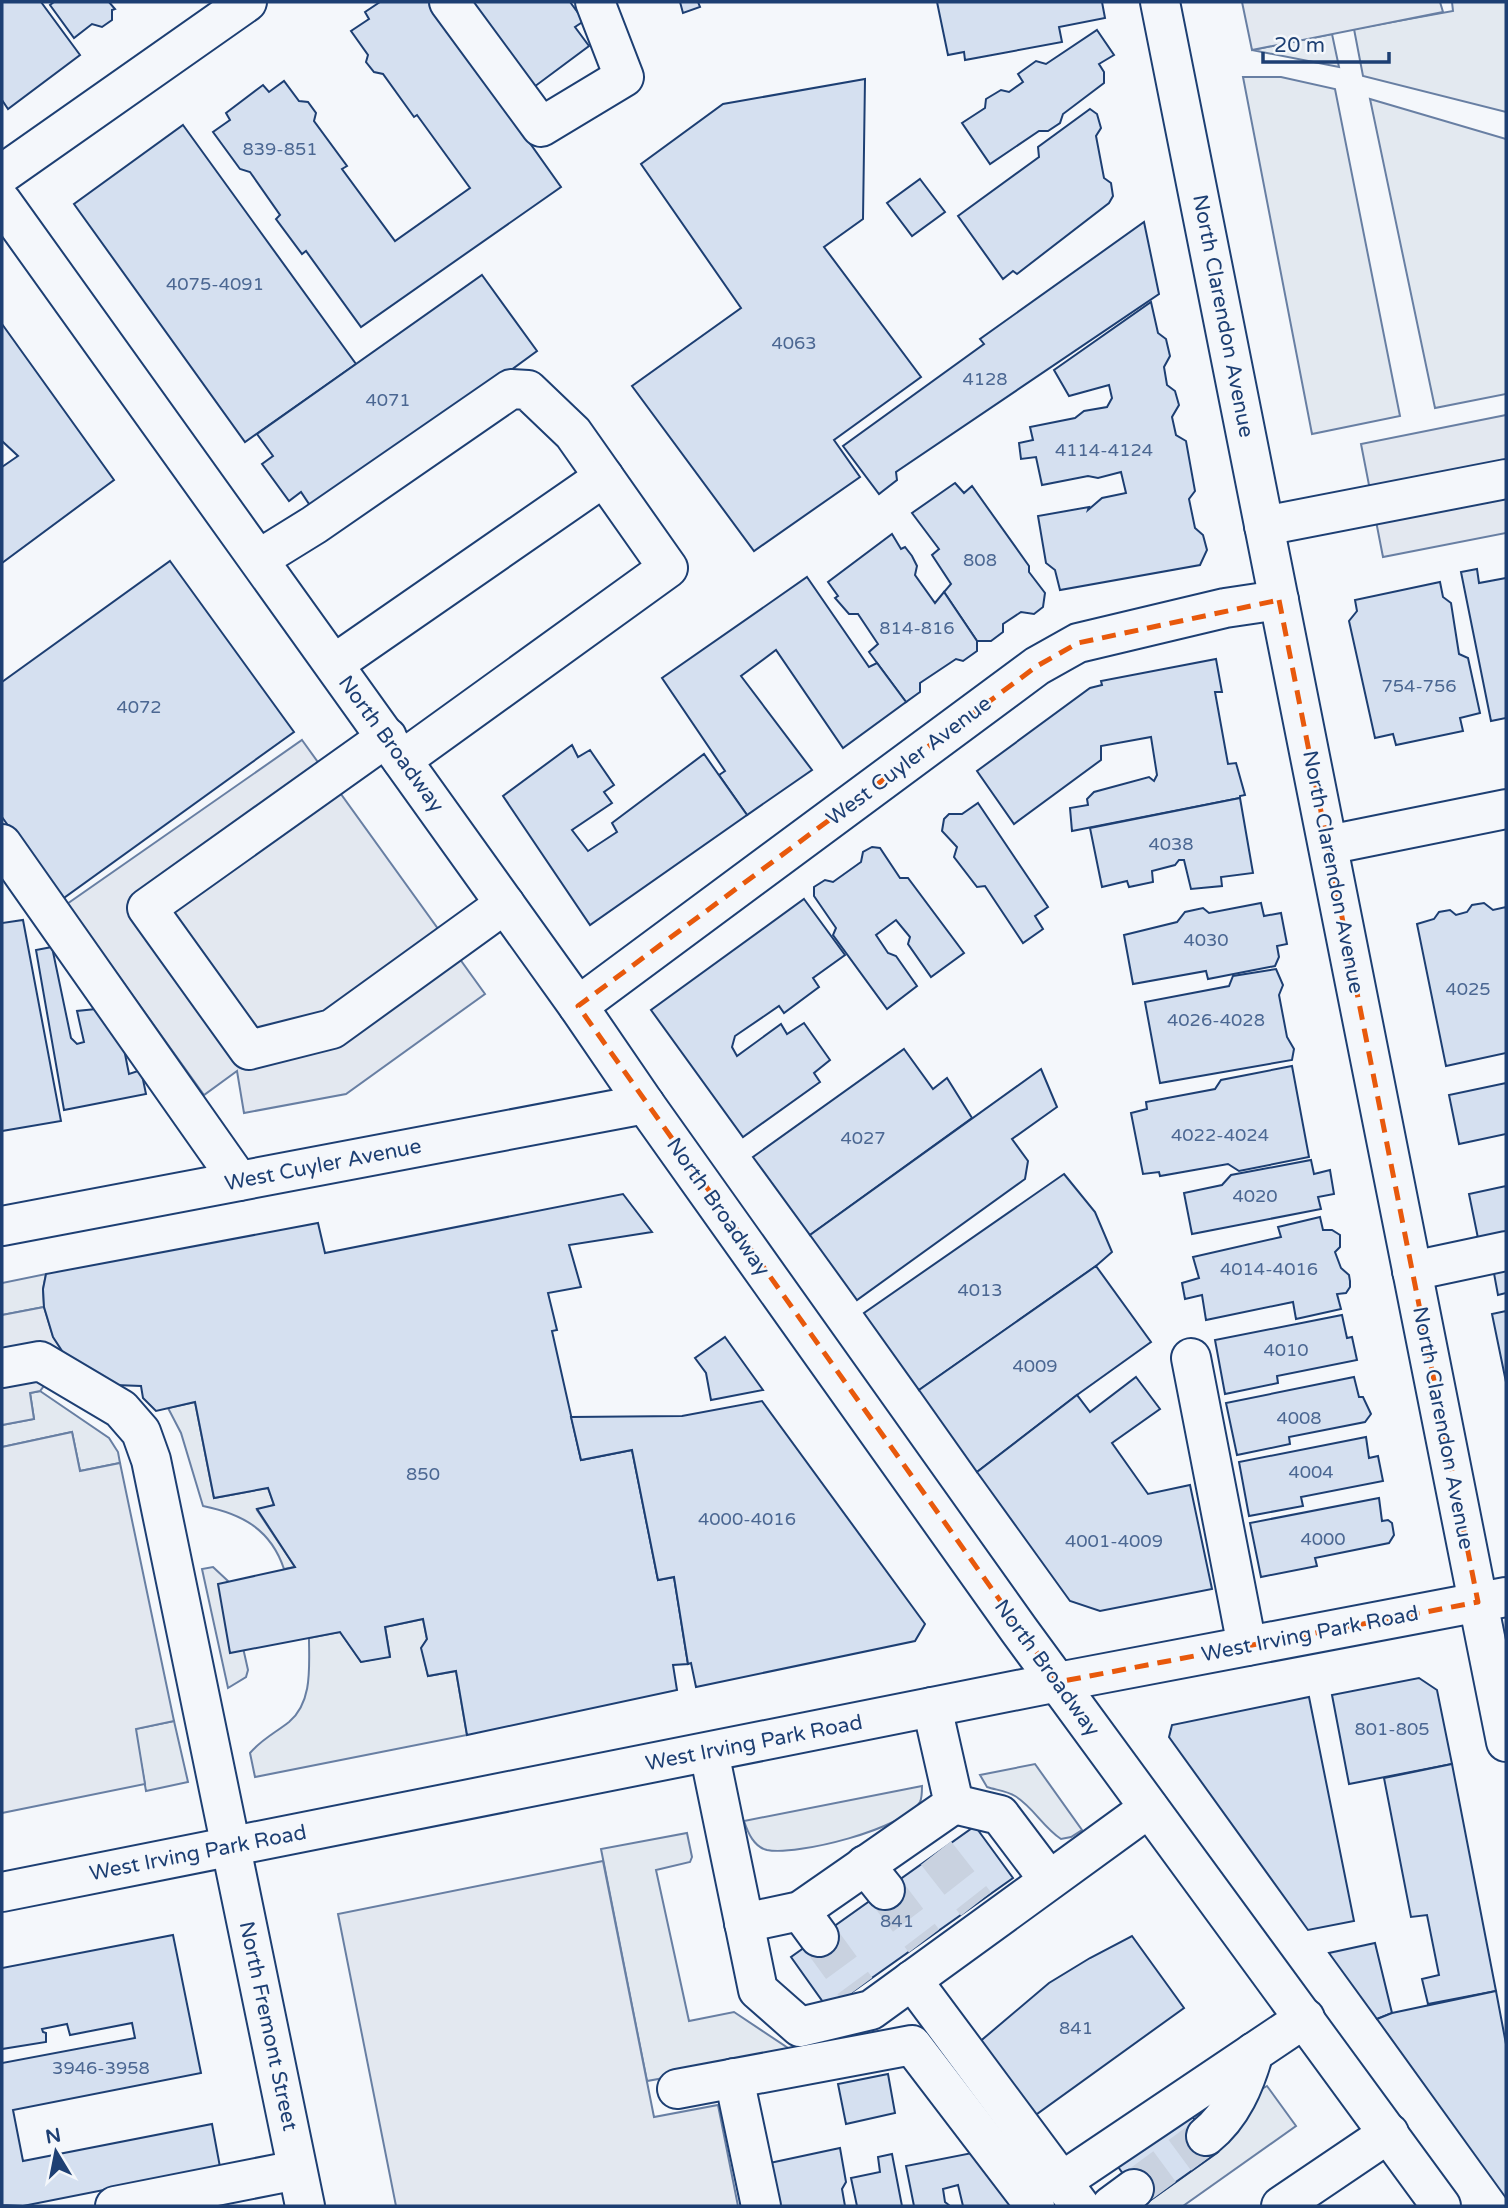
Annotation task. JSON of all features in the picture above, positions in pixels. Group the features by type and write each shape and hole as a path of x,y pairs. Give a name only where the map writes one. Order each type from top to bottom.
{"main road":[{"path":"2,174 247,2"},
{"path":"449,2 541,127 624,77 595,2"},
{"name":"North Clarendon Avenue","path":"1160,2 1412,1271 1492,1599 1506,1742"},
{"name":"North Broadway","path":"2,202 395,749 1058,1682 1441,2206"},
{"path":"259,559 314,525 511,389 528,390 573,433 668,568 395,749 147,908 249,1050 332,1029 505,904"},
{"path":"334,664 604,477"},
{"path":"1264,526 1506,480"},
{"name":"West Cuyler Avenue","path":"578,1006 1037,666 1079,643 1226,608 1279,600"},
{"path":"1328,845 1506,809"},
{"path":"2,844 239,1181"},
{"name":"West Cuyler Avenue","path":"2,1226 645,1104"},
{"path":"1412,1271 1506,1251"},
{"path":"1191,1358 1247,1646"},
{"name":"North Fremont Street","path":"2,1368 40,1361 121,1409 141,1432 151,1460 305,2206"},
{"name":"West Irving Park Road","path":"2,1892 1058,1682 1492,1599"},
{"path":"744,1923 809,1924 927,1841 954,1804 932,1707"},
{"path":"709,1752 758,1990 800,2026 864,1999 925,1960 983,1914 1049,1880 1149,1808"},
{"path":"954,1804 1000,1815 1049,1880"},
{"path":"925,1960 1059,2198"},
{"path":"1059,2198 1254,2052 1304,2018"},
{"path":"677,2089 912,2045 1059,2198"},
{"path":"1206,2136 1222,2124 1230,2111 1248,2074 1254,2052"},
{"path":"734,2078 761,2206"},
{"path":"1281,2206 1389,2133"},
{"path":"115,2206 297,2169"}],"highlighted area":[{"path":"1279,600 1478,1602 1058,1682 578,1006 1037,666 1078,643"}],"shaded area":[{"path":"1242,2 1440,2 1443,12 1252,50"},
{"path":"1452,2 1506,2 1506,112 1363,76 1354,29 1453,11"},
{"path":"1332,34 1339,67 1252,50"},
{"path":"1243,77 1281,77 1335,89 1400,416 1312,434"},
{"path":"1370,99 1506,139 1506,394 1435,408"},
{"path":"1506,415 1506,533 1383,557 1361,444"},
{"path":"302,740 485,994 346,1094 244,1113 237,1071 204,1095 67,904"},
{"path":"46,1274 44,1307 2,1315 2,1283"},
{"path":"44,1307 53,1336 66,1357 40,1391 30,1393 34,1419 2,1425 2,1315"},
{"path":"40,1391 109,1438 118,1452 120,1463 80,1471 72,1432 2,1447 2,1425 34,1419 30,1393"},
{"path":"195,1402 214,1498 268,1488 274,1505 257,1510 295,1567 284,1569 271,1544 254,1526 231,1514 203,1506 181,1433 168,1408"},
{"path":"72,1432 80,1471 120,1463 174,1721 136,1729 145,1784 2,1813 2,1447"},
{"path":"213,1567 228,1581 248,1670 246,1677 228,1688 202,1569"},
{"path":"423,1619 427,1639 422,1648 428,1676 456,1671 467,1735 255,1777 250,1753 297,1714 306,1694 309,1638 340,1632 361,1662 390,1656 385,1627"},
{"path":"174,1721 188,1782 146,1791 135,1729"},
{"path":"1035,1764 1082,1830 1071,1837 1061,1839 1015,1796 987,1787 980,1775"},
{"path":"922,1786 920,1802 894,1822 824,1845 782,1851 767,1850 755,1843 744,1821"},
{"path":"687,1833 692,1857 690,1862 656,1870 689,2021 734,2012 797,2054 647,2081 601,1849"},
{"path":"603,1861 654,2117 718,2105 738,2206 396,2206 338,1914"},
{"path":"1267,2086 1296,2126 1183,2206 1125,2206 1146,2203 1217,2153 1212,2145 1260,2090"}],"building":[{"path":"2,2 41,2 80,55 8,109 2,100"},
{"path":"54,2 109,2 115,9 112,10 112,20 102,27 92,24 74,38 50,5"},
{"path":"380,2 439,2 456,39 561,187 361,327 306,251 302,254 276,219 280,215 250,172 240,169 213,132 230,120 226,113 263,85 269,92 284,81 299,101 308,102 316,113 314,121 347,166 342,169 395,241 470,188 417,115 414,117 383,74 374,72 366,62 368,55 351,31 369,19 365,12"},
{"path":"463,2 570,2 584,21 575,27 589,46 534,87"},
{"path":"680,2 698,2 700,7 683,13"},
{"path":"937,2 1102,2 1105,18 1059,27 1062,42 965,60 964,52 948,55"},
{"path":"1097,30 1114,55 1099,64 1104,72 1104,83 1063,114 1060,123 1048,131 1039,131 990,164 962,123 985,108 986,99 1001,90 1009,92 1023,82 1018,74 1036,61 1046,64"},
{"path":"865,79 863,219 824,247 921,377 834,440 860,477 754,551 632,386 741,308 641,164 723,104"},
{"path":"1090,109 1097,114 1101,128 1096,136 1104,178 1111,183 1113,196 1109,203 1017,274 1013,271 1003,279 958,216 1039,157 1038,147"},
{"path":"183,125 356,364 245,442 74,204"},
{"path":"920,179 945,212 912,236 887,203"},
{"path":"1144,222 1159,294 896,472 897,480 879,494 843,446 984,344 980,339"},
{"path":"482,275 537,351 315,513 301,492 289,501 262,464 273,456 257,434"},
{"path":"1151,302 1158,333 1166,339 1170,356 1164,367 1167,385 1175,391 1179,405 1172,417 1176,435 1186,441 1195,491 1189,499 1195,528 1203,535 1207,550 1200,565 1060,590 1055,570 1046,563 1038,516 1089,507 1088,510 1102,498 1126,493 1121,472 1098,478 1088,476 1042,485 1036,457 1021,459 1019,443 1033,440 1030,427 1075,418 1084,411 1107,407 1112,398 1109,385 1069,396 1054,370"},
{"path":"2,324 114,480 2,563 2,467 18,456 2,441"},
{"path":"955,483 964,493 972,486 1045,593 1043,607 1034,614 1021,612 1003,624 1003,632 991,641 977,641 944,592 951,584 932,555 939,549 912,513"},
{"path":"892,534 901,549 905,547 912,556 917,566 915,575 935,603 944,592 977,641 977,651 963,661 956,659 920,683 920,692 906,702 869,652 878,644 858,614 849,614 835,598 838,596 828,582"},
{"path":"170,561 294,732 61,900 2,817 2,682"},
{"path":"1477,569 1479,583 1506,578 1506,718 1491,721 1461,572"},
{"path":"807,577 869,667 877,663 906,702 843,748 776,650 741,676 812,770 747,815 719,775 725,771 662,678"},
{"path":"1440,582 1443,597 1451,603 1459,654 1468,658 1480,713 1460,718 1463,731 1396,745 1393,734 1375,738 1349,621 1357,611 1355,600"},
{"path":"1216,659 1222,692 1215,692 1228,764 1236,763 1245,795 1240,798 1072,831 1070,808 1088,805 1087,799 1094,792 1149,777 1154,781 1157,775 1151,737 1101,746 1101,760 1014,824 977,771 1090,688 1102,685 1101,681"},
{"path":"572,745 578,757 590,750 614,785 604,792 612,803 572,830 588,851 617,832 612,823 704,754 747,815 590,925 503,796"},
{"path":"1240,798 1253,873 1221,877 1222,886 1191,889 1184,860 1179,860 1175,865 1152,871 1153,882 1129,887 1127,881 1102,887 1090,828"},
{"path":"978,803 1048,907 1035,916 1043,929 1023,943 985,886 977,887 954,857 957,847 942,831 944,819 949,814 962,814"},
{"path":"872,847 880,848 900,878 908,878 964,953 931,977 908,944 910,937 896,920 876,935 888,953 896,956 917,986 887,1009 833,935 836,928 814,896 814,887 825,880 833,882 861,862 863,852"},
{"path":"804,899 845,955 813,978 819,987 784,1013 779,1006 735,1036 732,1047 737,1056 781,1024 787,1034 804,1023 830,1060 814,1073 820,1082 743,1137 651,1010"},
{"path":"1261,903 1264,916 1281,913 1287,944 1277,946 1279,957 1275,966 1208,979 1206,971 1133,984 1124,935 1177,922 1185,912 1203,908 1209,913"},
{"path":"1484,903 1493,910 1506,907 1506,1053 1446,1066 1417,924 1434,919 1439,912 1450,910 1456,915 1467,912 1472,905"},
{"path":"23,920 61,1121 2,1131 2,923"},
{"path":"52,947 71,1038 77,1044 84,1042 77,1011 96,1009 123,1044 129,1074 141,1070 146,1094 64,1110 36,950"},
{"path":"1276,969 1283,985 1279,995 1287,1037 1294,1049 1292,1060 1160,1083 1145,1002 1229,986 1233,976"},
{"path":"904,1049 933,1089 947,1078 972,1118 810,1235 753,1157"},
{"path":"1292,1066 1309,1157 1239,1171 1228,1164 1160,1176 1159,1172 1143,1174 1131,1113 1147,1109 1146,1102 1215,1089 1221,1080"},
{"path":"1041,1069 1057,1107 1012,1139 1028,1161 1025,1179 857,1300 810,1235"},
{"path":"1506,1083 1506,1134 1459,1144 1449,1095"},
{"path":"1311,1160 1314,1174 1330,1170 1334,1194 1318,1197 1321,1209 1192,1234 1184,1193 1222,1185 1231,1175"},
{"path":"1064,1174 1095,1212 1112,1252 919,1390 864,1313"},
{"path":"1506,1186 1506,1237 1479,1243 1469,1194"},
{"path":"623,1194 652,1232 569,1245 581,1287 548,1293 557,1330 552,1331 581,1460 632,1450 658,1580 674,1577 688,1664 673,1665 677,1690 467,1735 456,1671 428,1676 421,1648 427,1639 423,1619 385,1627 390,1657 361,1662 340,1632 230,1653 218,1584 295,1567 257,1509 274,1505 268,1488 214,1498 195,1402 156,1411 143,1398 141,1386 115,1385 66,1357 53,1337 44,1307 46,1274 318,1223 325,1253"},
{"path":"1320,1217 1323,1230 1332,1230 1340,1235 1340,1247 1335,1252 1350,1281 1346,1293 1337,1294 1341,1309 1296,1319 1293,1302 1206,1320 1202,1295 1185,1299 1182,1283 1199,1278 1193,1257 1281,1237 1278,1227"},
{"path":"1506,1265 1506,1293 1498,1295 1493,1268"},
{"path":"1096,1266 1151,1342 977,1472 919,1390"},
{"path":"1506,1311 1506,1382 1492,1314"},
{"path":"1342,1315 1347,1338 1352,1337 1357,1360 1277,1376 1278,1383 1225,1394 1215,1340"},
{"path":"725,1337 763,1390 711,1400 706,1373 695,1358"},
{"path":"1136,1377 1160,1409 1112,1443 1148,1494 1190,1485 1212,1589 1100,1611 1070,1601 977,1472 1077,1395 1090,1412"},
{"path":"1354,1377 1359,1397 1363,1397 1371,1414 1365,1422 1289,1437 1290,1444 1237,1455 1226,1403"},
{"path":"762,1401 925,1624 915,1641 696,1687 691,1663 688,1664 674,1577 658,1580 632,1450 581,1460 571,1417 682,1416"},
{"path":"1366,1437 1369,1458 1378,1456 1383,1481 1301,1497 1303,1506 1249,1516 1239,1462"},
{"path":"1379,1498 1382,1521 1388,1520 1392,1523 1394,1535 1389,1543 1315,1558 1317,1566 1261,1577 1250,1523"},
{"path":"1419,1678 1437,1690 1452,1764 1349,1784 1332,1695"},
{"path":"1309,1697 1354,1921 1308,1930 1169,1737 1172,1725"},
{"path":"1452,1764 1496,1991 1428,2004 1422,1979 1439,1975 1427,1915 1411,1917 1384,1778"},
{"path":"975,1826 1013,1878 828,2009 791,1957"},
{"path":"173,1935 201,2073 13,2110 23,2161 212,2124 220,2167 23,2206 2,2205 2,2063 135,2038 132,2023 70,2035 67,2024 42,2029 46,2033 46,2042 2,2049 2,1968"},
{"path":"1132,1936 1184,2008 1030,2119 977,2044 1049,1983"},
{"path":"1375,1943 1392,2013 1377,2019 1329,1953"},
{"path":"1496,1991 1506,2044 1506,2198 1377,2019 1392,2013"},
{"path":"888,2074 895,2113 846,2124 838,2084"},
{"path":"1189,2112 1218,2152 1145,2204 1116,2164"},
{"path":"840,2148 846,2182 842,2189 845,2206 780,2206 765,2164"},
{"path":"977,2152 1020,2206 963,2206 958,2185 943,2189 945,2202 950,2206 914,2206 906,2166"},
{"path":"892,2154 902,2206 857,2206 851,2178 880,2172 878,2157"}],"tunnel":[{"path":"936,1853 976,1904"},
{"path":"885,1890 924,1941"},
{"path":"819,1937 857,1989"},
{"path":"1134,2189 1206,2136"}]}
